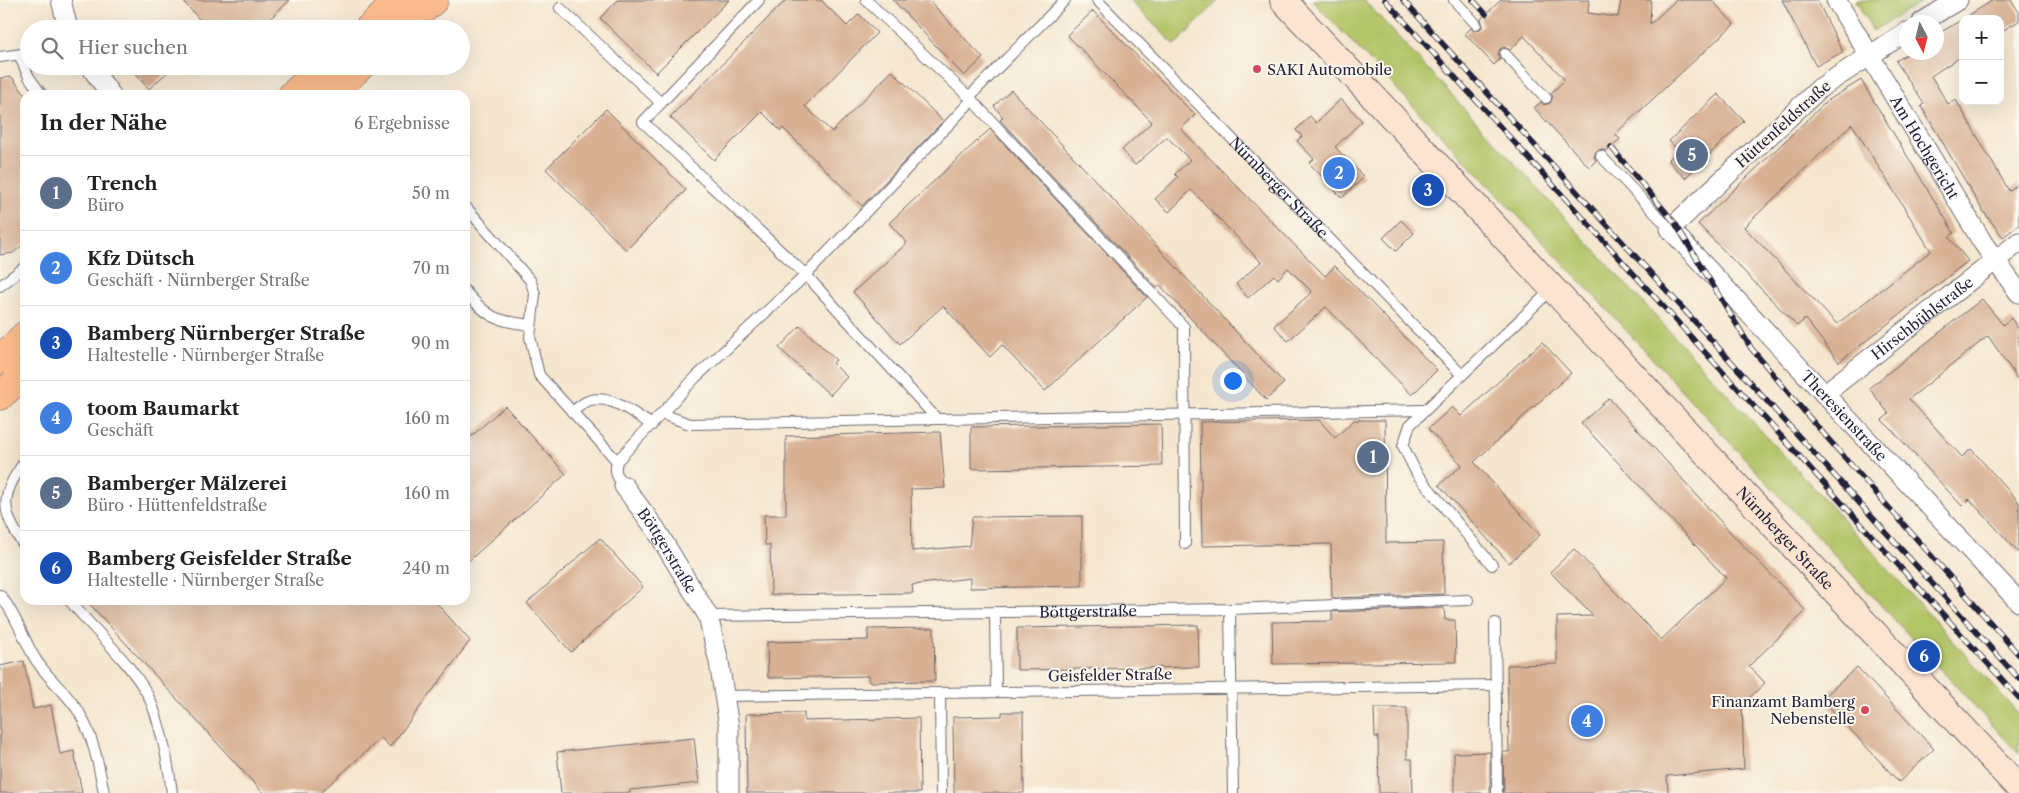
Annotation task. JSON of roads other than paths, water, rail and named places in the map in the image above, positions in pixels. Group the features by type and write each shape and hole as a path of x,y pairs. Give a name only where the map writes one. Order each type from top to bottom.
{"main road":[{"path":"378,20 400,0"},
{"path":"412,20 434,0"},
{"path":"298,90 315,75"},
{"path":"336,90 352,75"},
{"path":"0,360 20,340"},
{"path":"0,396 20,378"}],"street":[{"path":"61,0 66,20"},
{"name":"Nürnberger Straße","path":"1283,0 2019,788"},
{"name":"Am Hochgericht","path":"1836,0 1994,260 2019,293"},
{"path":"1933,15 1958,0"},
{"name":"Hüttenfeldstraße","path":"1670,229 1820,88 1899,37"},
{"path":"96,75 107,90"},
{"name":"Theresienstraße","path":"1670,229 2019,602"},
{"name":"Hirschbühlstraße","path":"1824,394 2019,242"},
{"name":"Böttgerstraße","path":"624,486 655,528 708,616 729,727 729,793"}],"lane":[{"path":"759,0 643,122 806,275 937,418"},
{"path":"866,0 970,98 1184,327 1185,544"},
{"path":"624,486 614,470 617,461 652,426 696,377 806,275 970,98 1065,0"},
{"name":"Nürnberger Straße","path":"1097,0 1461,374"},
{"path":"1454,0 1476,24"},
{"path":"560,8 661,103"},
{"path":"0,57 20,54"},
{"path":"1505,54 1546,98"},
{"path":"29,75 38,90"},
{"path":"1601,156 1670,229"},
{"path":"470,212 530,280 535,294 530,337 539,375 617,461"},
{"path":"0,286 20,271"},
{"path":"1492,565 1417,474 1403,446 1410,425 1461,374 1552,289"},
{"path":"470,297 482,311 502,322 531,325"},
{"path":"572,412 591,400 601,399 622,406 652,426"},
{"path":"662,414 690,424 1183,413 1425,410"},
{"path":"20,465 9,477 1,495 1,507 5,520 20,540"},
{"path":"0,595 9,606 33,656 46,675 79,712 90,738 104,793"},
{"name":"Böttgerstraße","path":"708,616 1230,609 1468,600"},
{"path":"73,605 131,669 146,691 157,724 172,793"},
{"path":"1230,609 1233,793"},
{"path":"995,612 996,692"},
{"path":"1495,623 1497,793"},
{"name":"Geisfelder Straße","path":"724,696 1496,685"},
{"path":"940,693 941,793"}],"railway":[{"path":"1385,0 2019,698"},
{"path":"1403,0 2019,679"},
{"path":"1473,0 1486,14"},
{"path":"1611,147 1675,223 1751,348 1808,416 2019,655"}],"place":[{"name":"SAKI Automobile","path":"1257,69"},
{"name":"Bamberger Mälzerei","path":"1692,155"},
{"name":"Kfz Dütsch","path":"1339,173"},
{"name":"Bamberg Nürnberger Straße","path":"1428,190"},
{"name":"Trench","path":"1373,457"},
{"name":"Bamberg Geisfelder Straße","path":"1924,656"},
{"name":"Finanzamt Bamberg Nebenstelle","path":"1865,710"},
{"name":"toom Baumarkt","path":"1587,721"}]}
